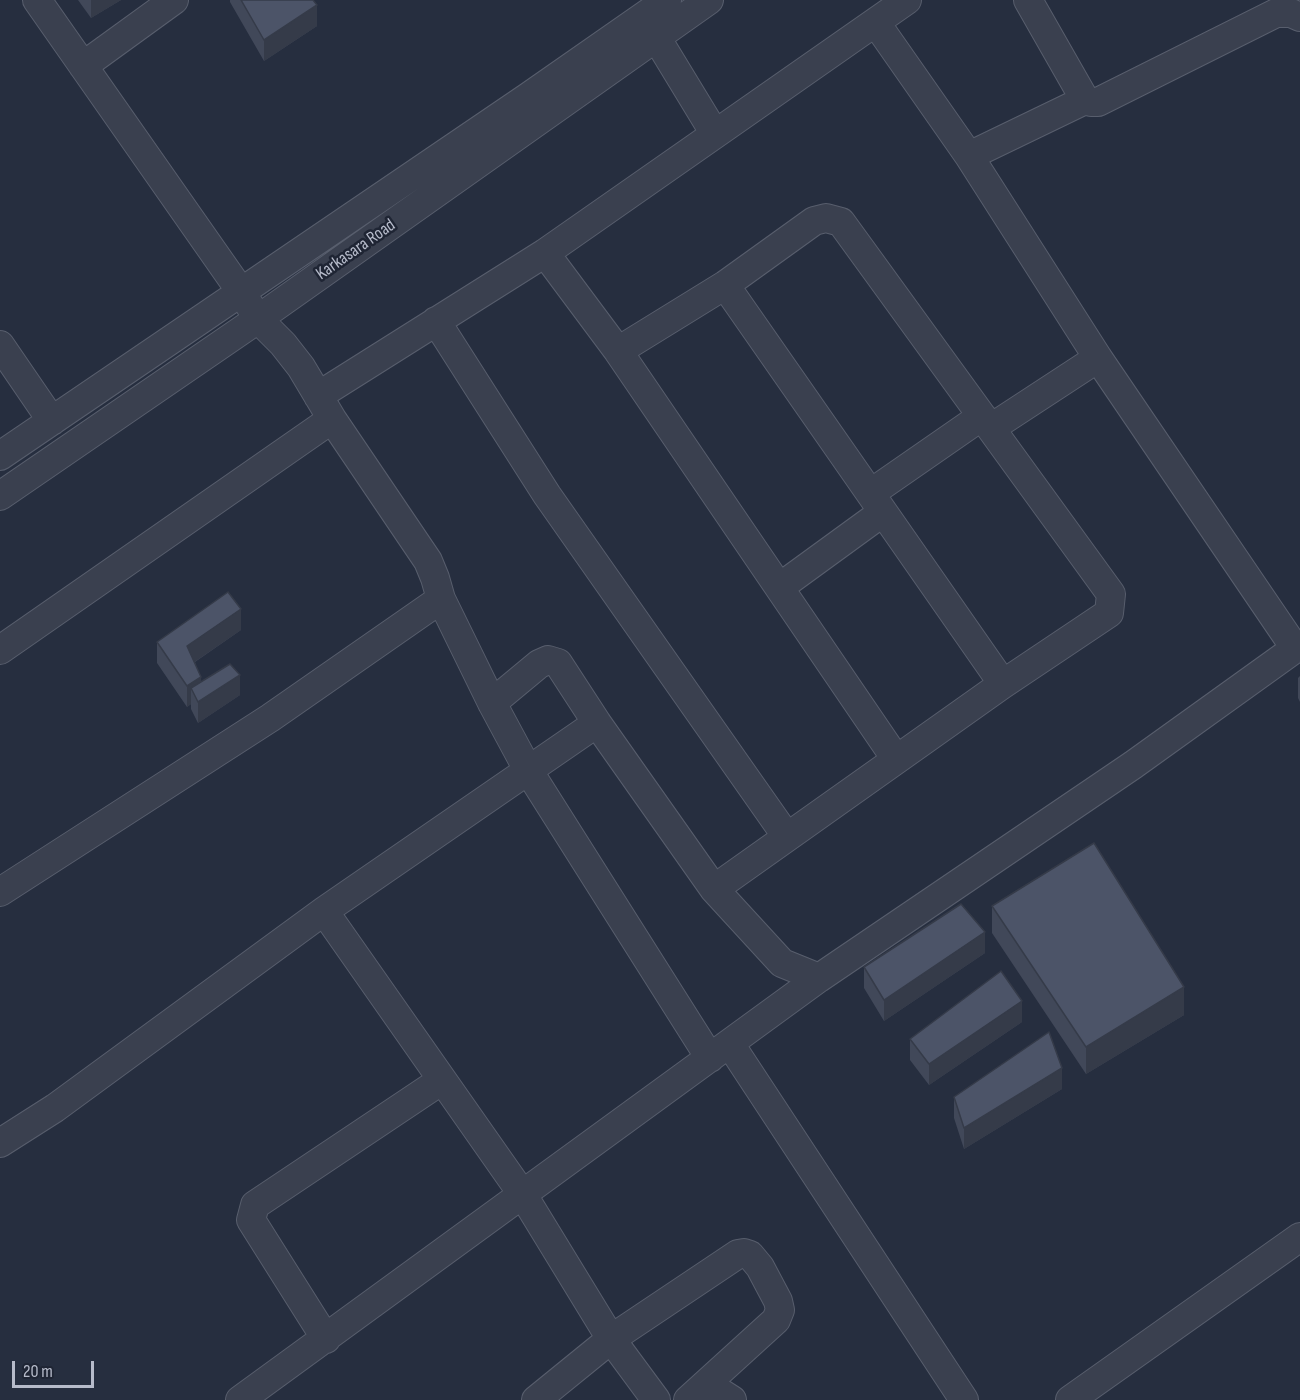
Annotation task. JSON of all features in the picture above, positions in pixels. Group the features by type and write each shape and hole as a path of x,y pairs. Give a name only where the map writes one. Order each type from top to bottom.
{"street":[{"path":"37,0 242,293 258,320 301,367 325,408 428,561 441,599 528,770 720,1051 964,1400"},
{"path":"83,66 174,0"},
{"name":"Karkasara Road","path":"0,456 242,293 667,0"},
{"name":"Karkasara Road","path":"0,496 258,320 709,0"},
{"path":"0,650 325,408 436,321 545,253 907,0"},
{"path":"1028,0 1085,100"},
{"path":"969,156 1085,100 1098,102 1276,13 1291,13 1300,17"},
{"path":"240,1400 819,978 1133,765 1298,647 1098,358 969,156 876,23"},
{"path":"656,38 716,134"},
{"path":"618,351 725,285 814,220 826,218 841,222 1112,594 1109,613 1003,684 714,889"},
{"path":"545,253 618,351 896,759"},
{"path":"725,285 1003,684"},
{"path":"436,321 547,495 787,837"},
{"path":"0,345 52,421"},
{"path":"780,587 877,503 987,422 1098,358"},
{"path":"0,892 270,718 441,599"},
{"path":"492,703 539,664 548,660 558,663 597,723 714,889 782,963 819,978"},
{"path":"0,1143 55,1108 324,911 597,723"},
{"path":"324,911 523,1195 611,1339 656,1400"},
{"path":"326,1338 251,1220 255,1205 442,1080"},
{"path":"1070,1400 1300,1237"},
{"path":"536,1400 611,1339 738,1254 744,1253 760,1267 778,1301 780,1310 776,1320 697,1392"},
{"path":"697,1392 732,1400"}],"building":[{"path":"241,0 313,0 317,5 264,40"},
{"path":"228,592 241,609 187,646 201,677 187,686 157,642"},
{"path":"230,664 240,675 198,702 191,688"},
{"path":"1094,843 1184,987 1086,1047 992,906"},
{"path":"961,904 985,932 884,1000 864,967"},
{"path":"1001,971 1022,1001 929,1064 910,1039"},
{"path":"1049,1032 1062,1068 964,1128 954,1097"}]}
